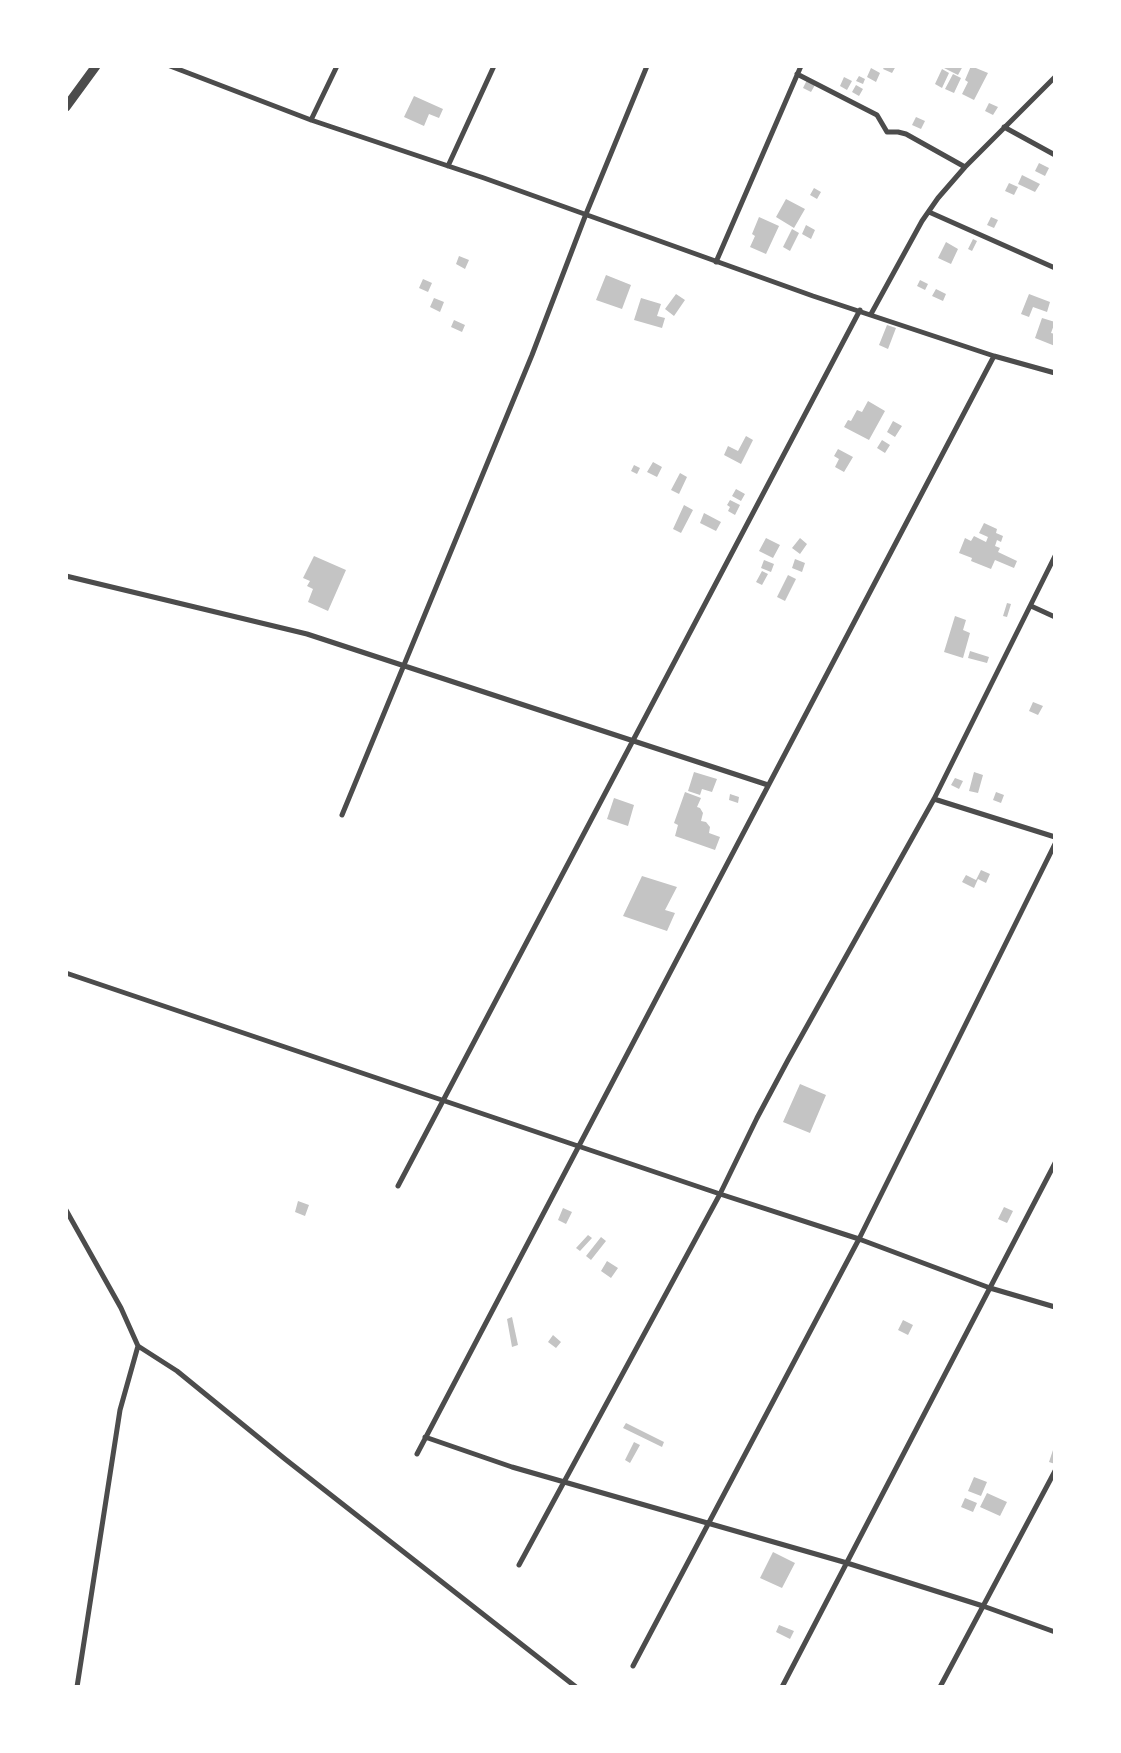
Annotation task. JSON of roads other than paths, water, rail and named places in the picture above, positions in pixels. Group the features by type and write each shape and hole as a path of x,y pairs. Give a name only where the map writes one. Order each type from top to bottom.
{"street":[{"path":"66,107 96,66"},
{"path":"170,66 310,120 586,214 813,296 994,356 1055,373"},
{"path":"310,120 337,66"},
{"path":"448,166 494,66"},
{"path":"342,815 532,355 586,214 647,66"},
{"path":"716,262 801,66"},
{"path":"798,74 877,115 887,132 906,134 965,167"},
{"path":"871,314 922,221 938,198 965,167 1055,77"},
{"path":"1004,127 1055,155"},
{"path":"929,212 1055,268"},
{"path":"398,1186 860,310"},
{"path":"417,1454 994,356"},
{"path":"518,1565 720,1194 788,1060 934,799 1055,556"},
{"path":"66,576 307,634 768,786"},
{"path":"1031,606 1055,617"},
{"path":"934,799 1055,837"},
{"path":"633,1666 859,1239 1055,844"},
{"path":"66,973 720,1194 859,1239 990,1288 1055,1307"},
{"path":"782,1687 1055,1163"},
{"path":"66,1210 121,1308 138,1346 177,1370 285,1458 576,1687"},
{"path":"77,1687 120,1410 138,1346"},
{"path":"425,1437 512,1467 847,1563 983,1606 1055,1632"},
{"path":"940,1687 1055,1471"}]}
